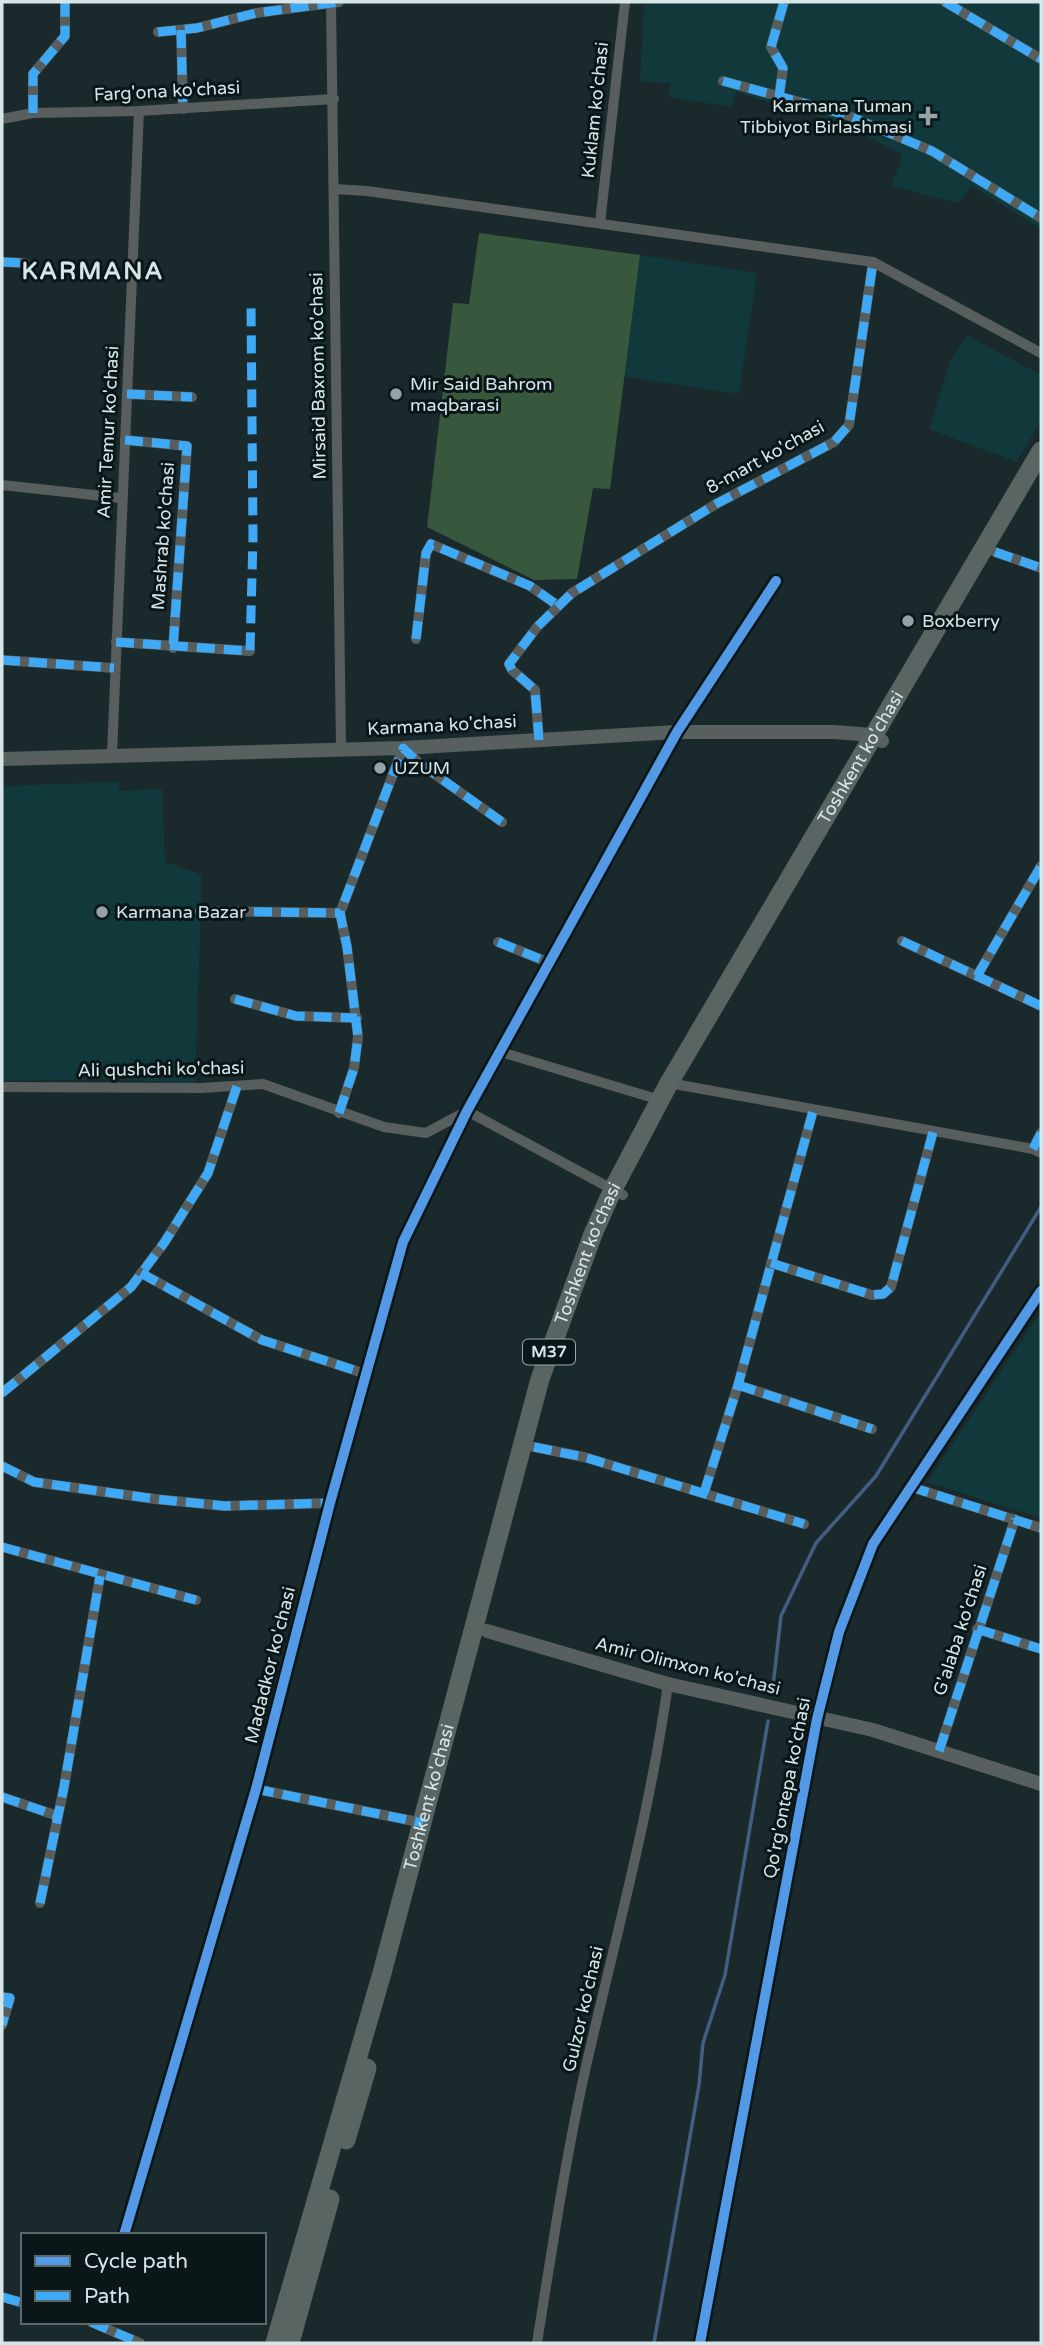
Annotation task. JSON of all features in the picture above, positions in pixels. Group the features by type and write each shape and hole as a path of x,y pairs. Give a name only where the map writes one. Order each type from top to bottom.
{"highway":[{"name":"Toshkent ko'chasi","path":"290,2343 423,1872 540,1379 574,1280 670,1090 877,738 1041,451"},
{"name":"Toshkent ko'chasi","path":"877,738 1041,475"},
{"name":"Toshkent ko'chasi","path":"275,2343 423,1823 534,1447 550,1382 618,1192"}],"main road":[{"name":"Karmana ko'chasi","path":"2,759 403,748 677,732 834,732 877,738"},
{"name":"Amir Olimxon ko'chasi","path":"481,1629 667,1685 873,1730 1041,1784"}],"street":[{"path":"33,113 33,74 65,36 65,2"},
{"name":"Kuklam ko'chasi","path":"600,223 625,2"},
{"path":"779,97 783,68 771,47 784,2"},
{"path":"945,2 1041,59"},
{"path":"158,33 256,13 334,3"},
{"name":"Mirsaid Baxrom ko'chasi","path":"334,3 341,749"},
{"path":"181,30 183,109"},
{"path":"723,81 847,115 932,151 1040,215"},
{"name":"Farg'ona ko'chasi","path":"2,119 33,113 183,109 334,99"},
{"name":"Amir Temur ko'chasi","path":"111,754 139,111"},
{"path":"334,189 367,191 873,261 1041,353"},
{"name":"8-mart ko'chasi","path":"539,740 535,690 512,670 509,664 557,605 716,504 834,442 849,425 873,261"},
{"path":"2,262 25,263"},
{"path":"127,394 192,397"},
{"name":"Mashrab ko'chasi","path":"125,440 187,446 173,648"},
{"path":"2,485 121,498"},
{"path":"416,639 426,553 431,544 439,545 530,586 557,605"},
{"path":"995,552 1041,568"},
{"name":"Madadkor ko'chasi","path":"125,2233 256,1789 330,1503 403,1242 467,1111 677,732 776,581"},
{"path":"116,642 173,648 250,651"},
{"path":"2,660 114,668"},
{"path":"339,1113 354,1068 358,1038 340,914 403,748 419,763 502,822"},
{"path":"977,976 1041,866"},
{"path":"200,911 340,914"},
{"path":"902,941 1041,1006"},
{"path":"498,942 521,948 550,963"},
{"path":"235,999 296,1016 357,1018"},
{"path":"501,1052 670,1090 813,1111 1037,1151 1041,1133"},
{"name":"Ali qushchi ko'chasi","path":"2,1087 263,1084 384,1127 426,1133 467,1111"},
{"path":"2,1393 131,1287 164,1243 208,1172 237,1086"},
{"path":"467,1111 618,1192"},
{"path":"704,1493 738,1385 813,1111"},
{"path":"771,1263 872,1295 883,1294 891,1287 933,1132"},
{"path":"141,1273 262,1340 366,1374"},
{"name":"Qo'rg'ontepa ko'chasi","path":"700,2343 817,1718 839,1632 873,1544 1041,1291"},
{"path":"738,1385 872,1429"},
{"path":"534,1447 584,1457 804,1524"},
{"path":"2,1466 34,1482 155,1499 225,1506 330,1503"},
{"path":"911,1487 1041,1528"},
{"name":"G'alaba ko'chasi","path":"939,1751 1014,1519"},
{"path":"2,1547 195,1600"},
{"path":"40,1903 100,1576"},
{"path":"977,1629 1041,1648"},
{"name":"Gulzor ko'chasi","path":"537,2343 587,2064 614,1955 659,1748 667,1685"},
{"path":"256,1789 423,1823"},
{"path":"2,1797 58,1816"},
{"path":"2,2025 6,1998"},
{"path":"2,2297 21,2302"},
{"path":"97,2324 140,2343"}],"shaded area":[{"name":"Karmana Tuman Tibbiyot Birlashmasi","path":"644,2 1041,2 1041,229 972,186 957,203 891,186 903,155 845,125 736,92 732,107 669,97 670,83 640,81"},
{"path":"640,255 757,273 739,394 622,376"},
{"path":"967,335 1041,375 1041,420 1017,462 929,429 950,362"},
{"name":"Karmana Bazar","path":"119,782 119,791 162,789 165,862 202,875 195,1084 114,1079 2,1081 2,786"},
{"path":"1041,1312 1041,1518 927,1482"}],"green space":[{"path":"479,233 640,255 610,489 593,488 577,579 534,580 427,527 453,303 469,304"}],"waterway":[{"path":"773,1686 781,1616 816,1543 876,1476 1041,1207"},
{"path":"654,2343 699,2085 703,2043 725,1975 768,1721"}],"marked path":[{"path":"33,113 33,74 65,36 65,2"},
{"path":"158,32 197,28 256,13 339,2"},
{"path":"779,97 783,68 771,47 784,2"},
{"path":"945,2 1041,59"},
{"path":"181,30 183,109"},
{"path":"723,81 847,115 932,151 1041,218"},
{"path":"2,262 25,263"},
{"path":"539,740 535,690 512,670 509,664 537,627 572,593 716,504 834,442 849,425 873,262"},
{"path":"116,642 250,651 253,538 251,303"},
{"path":"127,394 192,397"},
{"path":"125,440 187,446 173,648"},
{"path":"416,639 426,553 431,544 530,586 557,605"},
{"path":"995,552 1041,568"},
{"path":"2,660 114,668"},
{"path":"339,1113 354,1068 358,1037 340,913 403,748 419,763 502,822"},
{"path":"977,976 1041,866"},
{"path":"200,911 340,913"},
{"path":"902,941 1041,1006"},
{"path":"498,942 550,963"},
{"path":"235,999 296,1016 357,1018"},
{"path":"2,1393 131,1287 164,1243 208,1173 237,1086"},
{"path":"704,1493 738,1385 813,1111"},
{"path":"771,1263 872,1295 883,1294 891,1287 933,1132"},
{"path":"1033,1149 1041,1133"},
{"path":"141,1273 262,1340 366,1374"},
{"path":"738,1385 872,1429"},
{"path":"534,1447 584,1457 804,1524"},
{"path":"2,1466 34,1482 155,1499 225,1506 330,1503"},
{"path":"911,1487 1041,1528"},
{"path":"939,1751 1015,1519"},
{"path":"2,1547 196,1600"},
{"path":"40,1903 64,1787 100,1576"},
{"path":"977,1629 1041,1649"},
{"path":"256,1789 423,1823"},
{"path":"2,1797 58,1816"},
{"path":"2,1997 10,1998 2,2025"},
{"path":"2,2297 21,2302"},
{"path":"96,2324 140,2343"}],"cycle path":[{"path":"125,2233 256,1789 330,1503 403,1242 467,1111 677,732 776,581"},
{"path":"700,2343 817,1719 839,1632 873,1544 1041,1291"}],"place":[{"name":"Karmana Tuman Tibbiyot Birlashmasi","path":"928,116"},
{"name":"Mir Said Bahrom maqbarasi","path":"396,394"},
{"name":"Boxberry","path":"908,621"},
{"name":"UZUM","path":"380,768"},
{"name":"Karmana Bazar","path":"102,912"}],"district":[{"name":"KARMANA","path":"93,271"}]}
